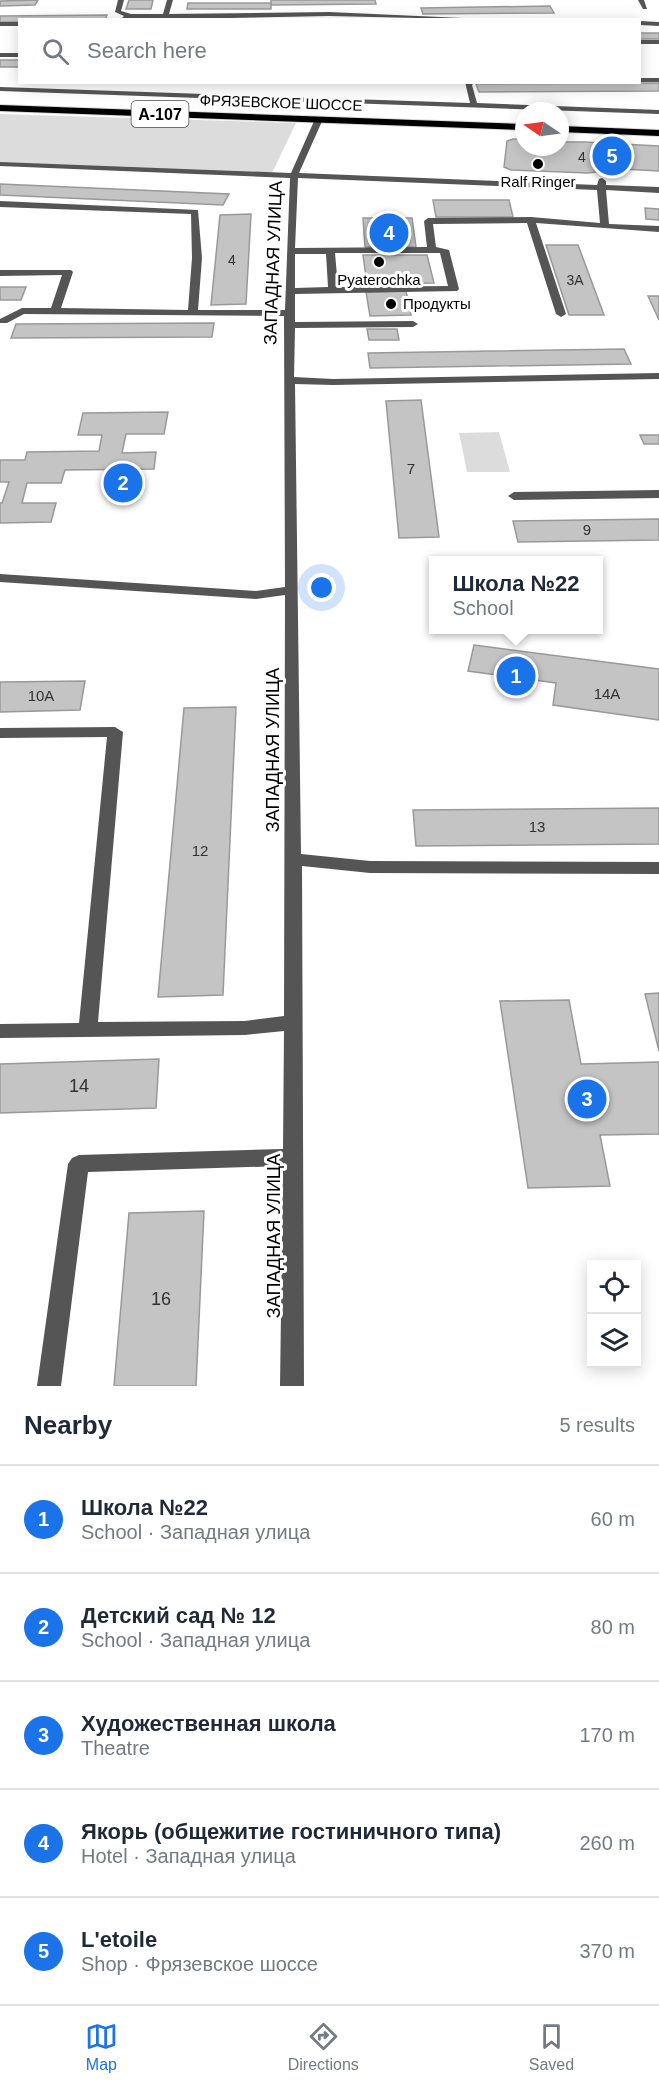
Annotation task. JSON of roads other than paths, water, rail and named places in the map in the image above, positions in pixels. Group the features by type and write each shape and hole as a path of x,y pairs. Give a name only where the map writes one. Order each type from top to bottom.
{"highway":[{"name":"ФРЯЗЕВСКОЕ ШОССЕ","path":"0,108 515,127"},
{"path":"569,129 659,132"}],"street":[{"path":"121,0 118,12 130,16 427,18"},
{"path":"166,15 170,0"},
{"path":"641,0 645,9"},
{"path":"354,9 392,9 392,16"},
{"path":"126,18 130,16"},
{"path":"641,23 659,24"},
{"path":"0,24 18,24"},
{"path":"641,42 659,42"},
{"path":"0,55 18,54"},
{"path":"641,80 659,80"},
{"path":"20,89 44,84"},
{"path":"468,84 474,105"},
{"path":"0,89 659,111"},
{"name":"ЗАПАДНАЯ УЛИЦА","path":"292,1386 294,1022 290,251 294,176 319,119"},
{"path":"0,164 294,176 602,184 659,190"},
{"path":"602,184 605,226"},
{"path":"0,204 195,212 197,258 193,312"},
{"path":"531,220 561,314"},
{"path":"432,250 428,221 531,220 659,229"},
{"path":"290,251 444,250 454,290 290,291"},
{"path":"330,251 333,290"},
{"path":"0,273 68,272 55,311"},
{"path":"3,321 22,311 193,312 413,324"},
{"path":"289,380 333,382 659,376"},
{"path":"514,496 659,494"},
{"path":"0,578 256,595 292,590"},
{"path":"0,733 115,732 88,1030"},
{"path":"292,859 370,867 659,868"},
{"path":"0,1031 245,1028 294,1022"},
{"path":"49,1386 79,1164 294,1157"}],"place":[{"name":"L'etoile","path":"612,156"},
{"name":"Ralf Ringer","path":"538,164"},
{"name":"Якорь (общежитие гостиничного типа)","path":"389,233"},
{"name":"Pyaterochka","path":"379,262"},
{"name":"Продукты","path":"391,304"},
{"name":"Детский сад № 12","path":"123,483"},
{"name":"Школа №22","path":"516,676"},
{"name":"Художественная школа","path":"587,1099"}]}
